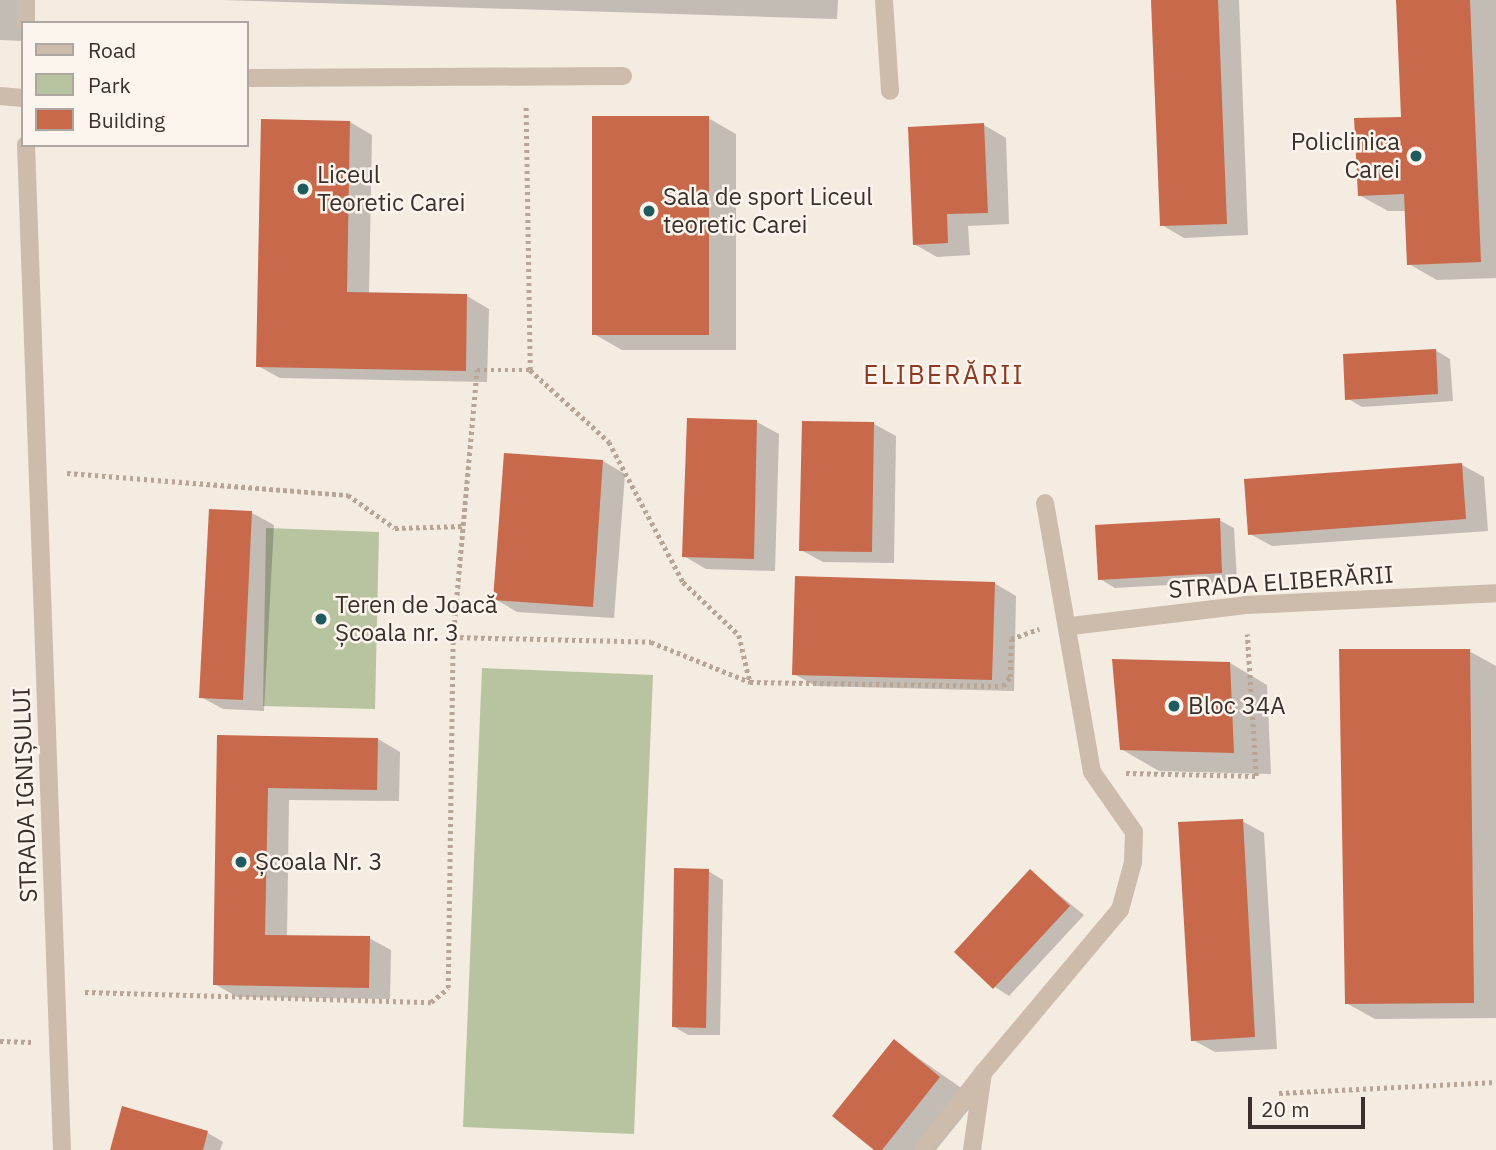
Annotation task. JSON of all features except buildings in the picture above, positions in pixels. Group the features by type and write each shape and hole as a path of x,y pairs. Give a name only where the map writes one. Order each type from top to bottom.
{"street":[{"path":"26,0 26,21"},
{"path":"884,0 890,91"},
{"path":"248,78 623,76"},
{"path":"0,96 21,98"},
{"name":"STRADA IGNIȘULUI","path":"26,147 62,1150"},
{"path":"923,1150 983,1073 1120,910 1134,832 1092,772 1071,626 1045,503"},
{"name":"STRADA ELIBERĂRII","path":"1071,626 1245,605 1496,593"},
{"path":"972,1150 983,1073"}],"path":[{"path":"525,78 530,370"},
{"path":"56,991 441,997 447,988 453,637 477,370 530,370 609,442 683,582 739,635 750,682"},
{"path":"38,471 348,495 395,528 463,526"},
{"path":"1092,772 1256,776 1245,605"},
{"path":"453,637 650,642 750,682 1003,686 1010,677 1011,639 1021,631 1071,626"},
{"path":"1279,1093 1496,1082"}],"green space":[{"name":"Teren de Joacă Școala nr. 3","path":"266,528 379,532 375,709 263,706"},
{"path":"482,668 653,675 634,1134 463,1127"}],"place":[{"name":"Policlinica Carei","path":"1416,156"},
{"name":"Liceul Teoretic Carei","path":"303,189"},
{"name":"Sala de sport Liceul teoretic Carei","path":"649,211"},
{"name":"Teren de Joacă Școala nr. 3","path":"321,619"},
{"name":"Bloc 34A","path":"1174,706"},
{"name":"Școala Nr. 3","path":"241,862"}],"district":[{"name":"ELIBERĂRII","path":"944,375"}]}
